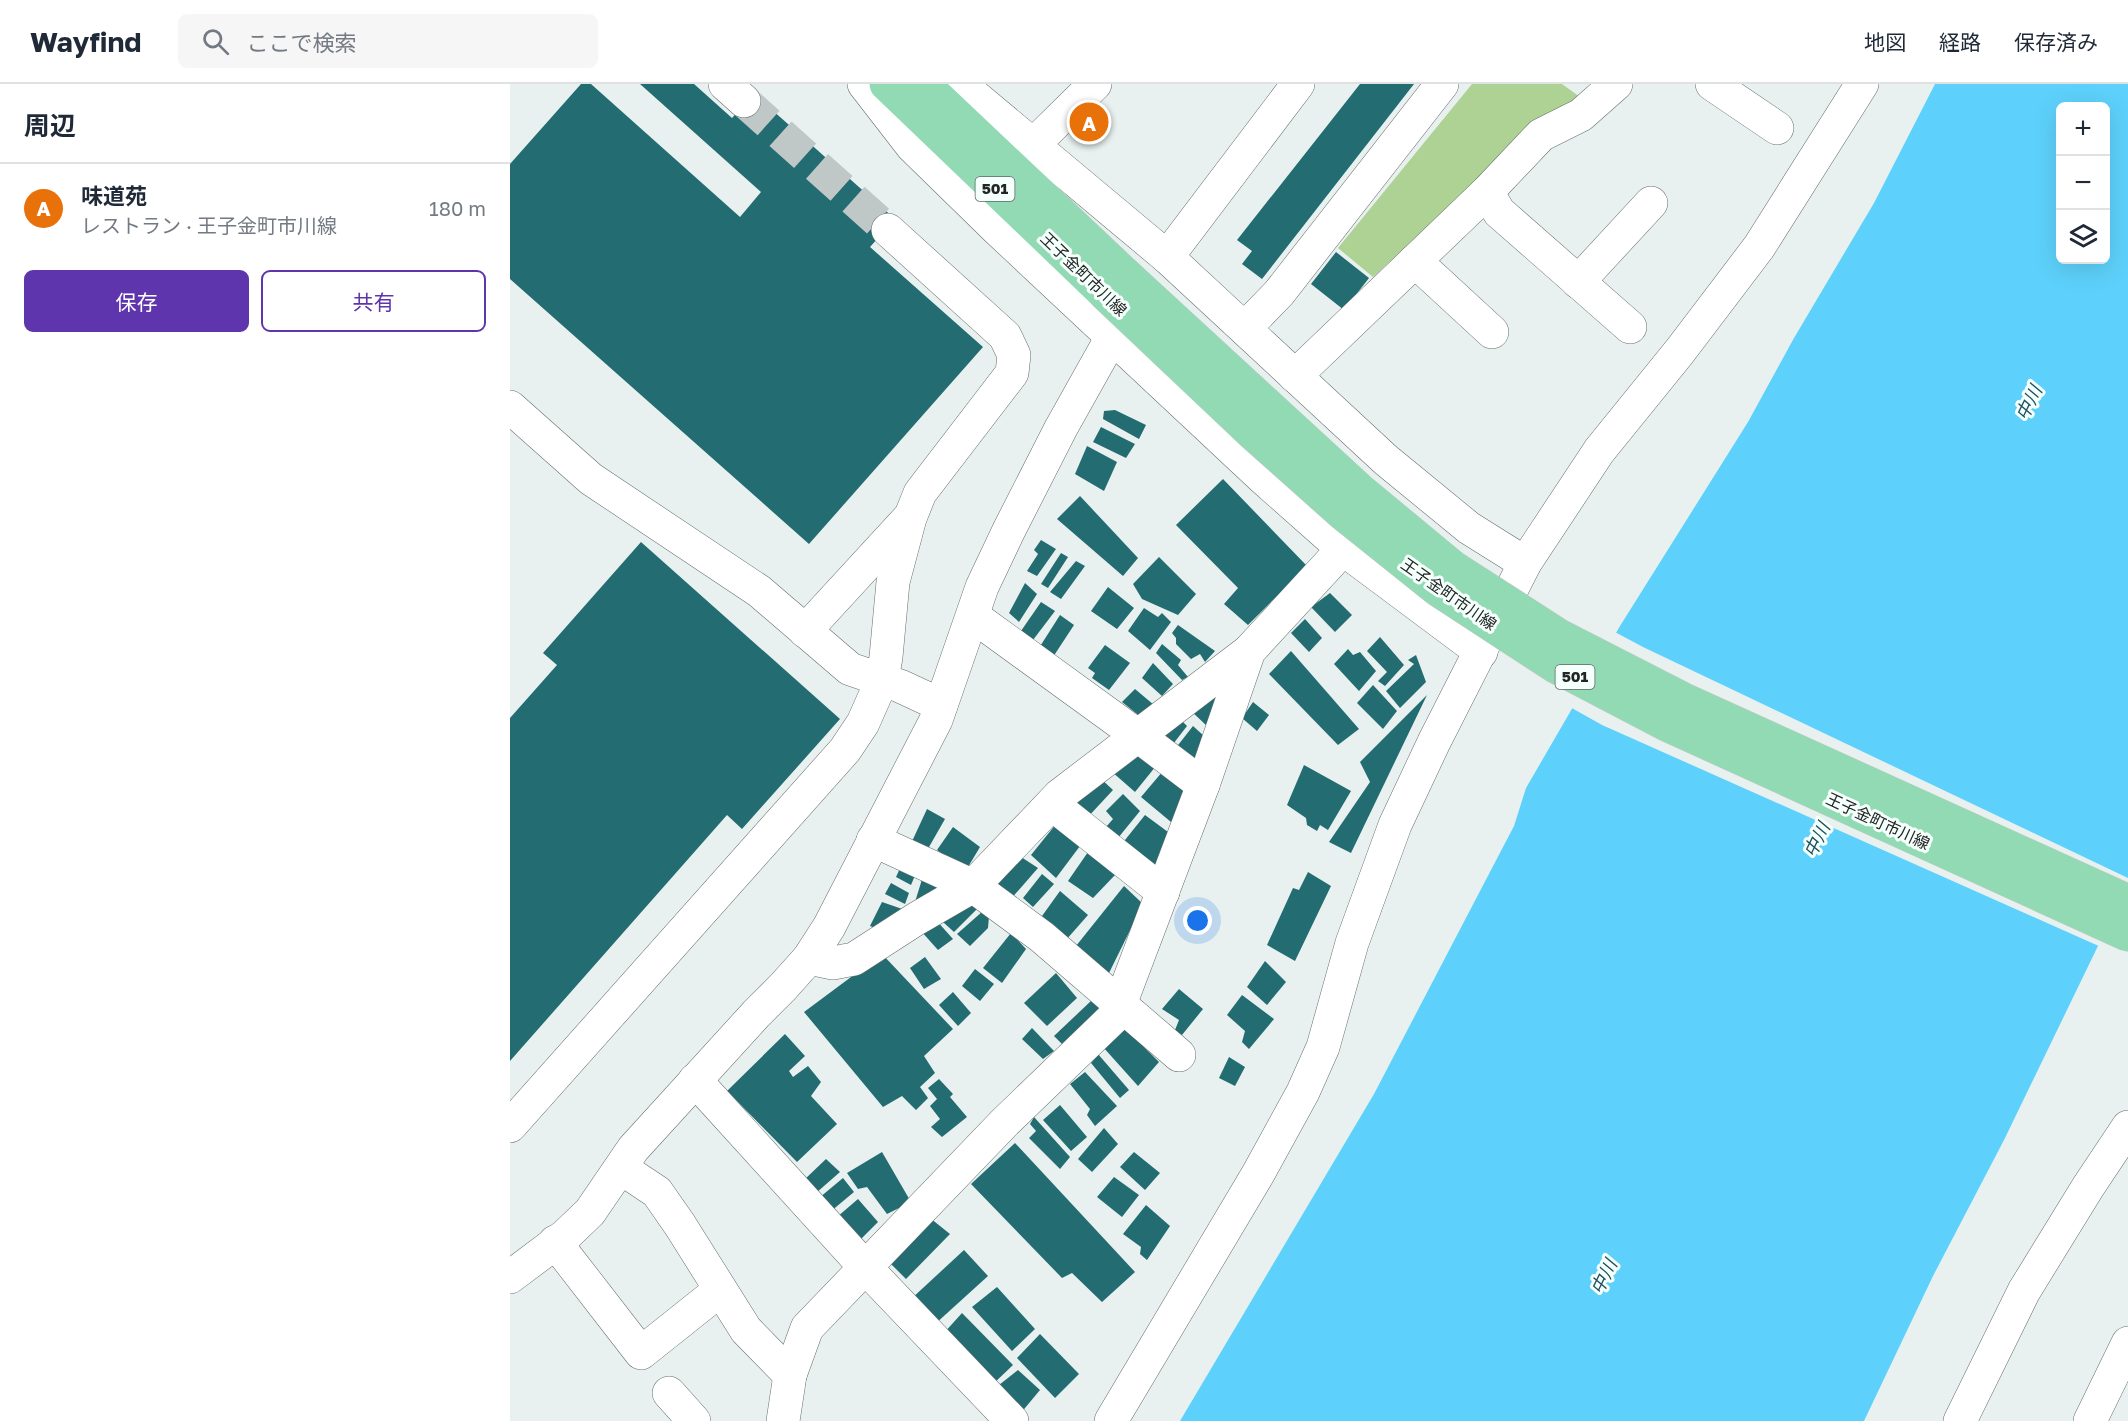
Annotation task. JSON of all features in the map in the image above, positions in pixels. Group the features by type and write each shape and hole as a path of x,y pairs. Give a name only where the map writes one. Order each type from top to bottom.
{"main road":[{"name":"王子金町市川線","path":"886,84 1114,283 1453,567 1560,636 1683,699 2128,901"},
{"name":"王子金町市川線","path":"924,84 1114,283 1343,514 1438,590 1556,667 1665,724 2128,935"}],"street":[{"path":"864,84 912,146 1112,337 1343,549 1481,652"},
{"path":"960,84 1167,257 1386,460 1460,520 1525,563"},
{"path":"1033,145 1095,84"},
{"path":"1167,257 1298,84"},
{"path":"1245,328 1279,293 1442,84"},
{"path":"1295,376 1487,192 1541,135 1581,116 1616,84"},
{"path":"1712,84 1777,128"},
{"path":"1110,1421 1258,1174 1303,1092 1323,1047 1352,943 1395,825 1434,742 1525,563 1599,451 1760,247 1862,84"},
{"path":"1487,192 1499,212 1630,327"},
{"path":"1578,282 1652,203"},
{"path":"510,1126 845,750 863,723 882,680 893,582 910,518 920,493 1012,373 1014,355 1005,336 888,230"},
{"path":"1416,261 1492,332"},
{"path":"510,1277 590,1212 633,1149 809,958 829,927 936,720 982,587 1009,530 1061,428 1112,337"},
{"path":"510,407 591,479 759,591 849,669 942,705"},
{"path":"805,631 910,518"},
{"path":"809,958 833,963 854,958 973,886 1060,795 1249,651 1343,549"},
{"path":"973,616 1203,785"},
{"path":"783,1421 790,1375 807,1328 1004,1122 1116,1016 1203,785 1249,651"},
{"path":"1052,804 1163,892"},
{"path":"873,840 973,886 1042,937 1179,1055"},
{"path":"695,1080 866,1267 1012,1421"},
{"path":"1960,1421 2024,1291 2128,1126"},
{"path":"621,1168 657,1192 746,1330 790,1375"},
{"path":"555,1242 641,1353 720,1290"},
{"path":"2090,1421 2128,1344"},
{"path":"669,1394 694,1421"}],"green space":[{"path":"1472,84 1562,84 1580,97 1533,128 1373,277 1338,248"}],"water":[{"name":"中川","path":"1935,84 2128,84 2128,884 2004,1140 1933,1276 1864,1421 1180,1421 1374,1094 1514,826 1526,788 1620,626 1748,422 1794,338 1874,203"}],"pier":[{"path":"1613,631 2128,878 2128,891 2101,947 1602,725 1570,707"}],"building":[{"path":"581,84 591,84 740,217 761,192 640,84 694,84 732,118 754,94 895,219 870,247 983,347 809,544 510,279 510,164"},
{"path":"1360,84 1414,84 1262,279 1242,264 1252,251 1237,240"},
{"path":"1336,252 1369,278 1344,310 1311,284"},
{"path":"1115,410 1146,425 1139,439 1103,419 1104,411"},
{"path":"1101,427 1135,444 1126,458 1093,442"},
{"path":"1087,446 1117,462 1104,491 1075,474"},
{"path":"1223,479 1307,566 1248,625 1224,604 1238,588 1176,525"},
{"path":"1080,496 1138,558 1123,576 1057,519"},
{"path":"1041,540 1056,549 1037,576 1027,571 1038,554 1034,550"},
{"path":"641,542 840,719 742,829 727,815 510,1061 510,718 557,665 543,653"},
{"path":"1061,553 1068,557 1048,588 1041,584"},
{"path":"1159,557 1196,594 1178,615 1142,599 1133,584"},
{"path":"1076,561 1085,566 1061,599 1050,592"},
{"path":"1025,583 1037,594 1019,622 1009,613"},
{"path":"1108,587 1134,608 1117,629 1091,611"},
{"path":"1330,593 1352,615 1335,632 1311,607"},
{"path":"1041,602 1055,611 1033,640 1021,631"},
{"path":"1144,608 1158,617 1162,613 1171,622 1150,650 1128,631"},
{"path":"1060,615 1074,625 1053,657 1039,648"},
{"path":"1305,619 1322,638 1309,652 1291,633"},
{"path":"1178,625 1215,651 1205,662 1200,654 1191,659 1176,644 1176,638 1172,633"},
{"path":"1380,637 1404,665 1385,686 1378,681 1387,672 1367,651"},
{"path":"1162,644 1181,660 1178,665 1188,677 1182,680 1156,653"},
{"path":"1105,645 1130,663 1109,690 1092,678 1095,673 1088,668"},
{"path":"1348,649 1353,655 1360,652 1376,671 1359,691 1334,664"},
{"path":"1291,651 1359,729 1338,745 1269,674"},
{"path":"1416,655 1426,682 1400,708 1386,691 1414,664 1408,660"},
{"path":"1153,663 1173,684 1162,696 1142,678"},
{"path":"1227,680 1208,727 1189,709"},
{"path":"1373,685 1397,711 1383,729 1357,703"},
{"path":"1135,689 1154,705 1142,718 1122,702"},
{"path":"1427,695 1351,853 1329,842 1370,782 1360,762"},
{"path":"1253,702 1269,715 1257,731 1242,718"},
{"path":"1178,717 1187,726 1170,748 1156,735"},
{"path":"1193,726 1204,736 1203,753 1191,765 1175,749"},
{"path":"1138,753 1156,766 1135,792 1111,771"},
{"path":"1304,765 1351,791 1328,830 1320,825 1317,831 1307,825 1306,818 1287,805"},
{"path":"1163,771 1186,790 1179,802 1181,807 1171,822 1141,797"},
{"path":"1099,777 1113,790 1087,818 1074,804"},
{"path":"1123,794 1140,811 1118,838 1106,827 1113,819 1106,811"},
{"path":"927,809 945,819 925,854 908,850"},
{"path":"1145,815 1168,832 1154,870 1121,845"},
{"path":"1056,824 1080,846 1056,878 1031,855"},
{"path":"953,827 980,847 965,872 937,850"},
{"path":"1088,852 1115,875 1093,898 1068,881"},
{"path":"1018,855 1038,868 1010,900 994,886"},
{"path":"902,864 916,873 911,885 896,877"},
{"path":"1308,872 1331,886 1295,961 1267,945 1293,888 1299,890"},
{"path":"1042,874 1054,884 1033,907 1023,898"},
{"path":"923,876 943,882 937,896 915,902"},
{"path":"891,883 909,893 905,904 885,894"},
{"path":"1124,886 1143,904 1109,973 1076,946"},
{"path":"1060,891 1088,915 1066,940 1042,916"},
{"path":"966,899 977,909 954,932 943,922"},
{"path":"882,902 908,911 878,929 870,926"},
{"path":"983,911 989,916 988,928 970,946 957,934"},
{"path":"936,920 953,939 938,950 921,931"},
{"path":"1011,933 1026,949 1002,983 983,968"},
{"path":"882,954 953,1029 924,1056 935,1073 920,1087 928,1098 916,1110 902,1096 883,1107 804,1012"},
{"path":"925,957 941,979 924,989 910,968"},
{"path":"1265,961 1286,982 1267,1005 1247,987"},
{"path":"975,969 994,984 980,1001 962,986"},
{"path":"1056,973 1077,998 1047,1026 1024,1003"},
{"path":"1179,989 1203,1009 1182,1035 1175,1030 1179,1020 1162,1009"},
{"path":"953,992 971,1013 958,1026 939,1005"},
{"path":"1242,995 1274,1019 1249,1049 1242,1042 1245,1031 1227,1015"},
{"path":"1092,1000 1103,1011 1065,1047 1054,1036"},
{"path":"1124,1027 1159,1062 1138,1086 1103,1047"},
{"path":"1032,1028 1054,1051 1043,1059 1022,1039"},
{"path":"785,1034 805,1056 789,1071 793,1077 808,1066 821,1082 811,1096 837,1124 797,1162 727,1091"},
{"path":"1098,1054 1129,1090 1120,1098 1091,1063"},
{"path":"1229,1057 1245,1067 1235,1086 1219,1078"},
{"path":"1085,1072 1117,1106 1095,1126 1087,1115 1090,1109 1070,1084"},
{"path":"939,1079 953,1094 950,1097 967,1117 942,1137 931,1127 940,1119 930,1106 937,1099 928,1088"},
{"path":"1060,1105 1087,1137 1071,1151 1043,1120"},
{"path":"1034,1117 1070,1157 1060,1169 1029,1138 1036,1131 1030,1124"},
{"path":"1104,1128 1118,1144 1092,1172 1078,1159"},
{"path":"1015,1143 1135,1272 1102,1302 1072,1273 1062,1278 971,1184"},
{"path":"882,1152 911,1202 887,1214 867,1187 858,1189 847,1173"},
{"path":"1134,1152 1160,1173 1145,1190 1120,1167"},
{"path":"826,1159 840,1172 816,1193 803,1181"},
{"path":"1114,1177 1139,1195 1122,1217 1097,1197"},
{"path":"843,1178 854,1192 830,1212 819,1198"},
{"path":"858,1199 878,1222 858,1242 837,1217"},
{"path":"1146,1205 1170,1226 1147,1260 1140,1254 1141,1247 1123,1234"},
{"path":"930,1218 950,1234 906,1279 889,1262"},
{"path":"964,1250 988,1276 934,1325 910,1300"},
{"path":"997,1287 1035,1329 1012,1351 972,1307"},
{"path":"962,1313 1013,1365 991,1386 943,1334"},
{"path":"1040,1334 1079,1374 1055,1398 1017,1358"},
{"path":"1018,1370 1040,1390 1020,1414 999,1385"}],"tunnel":[{"path":"744,101 888,230"}],"place":[{"name":"味道苑","path":"1089,122"}]}
